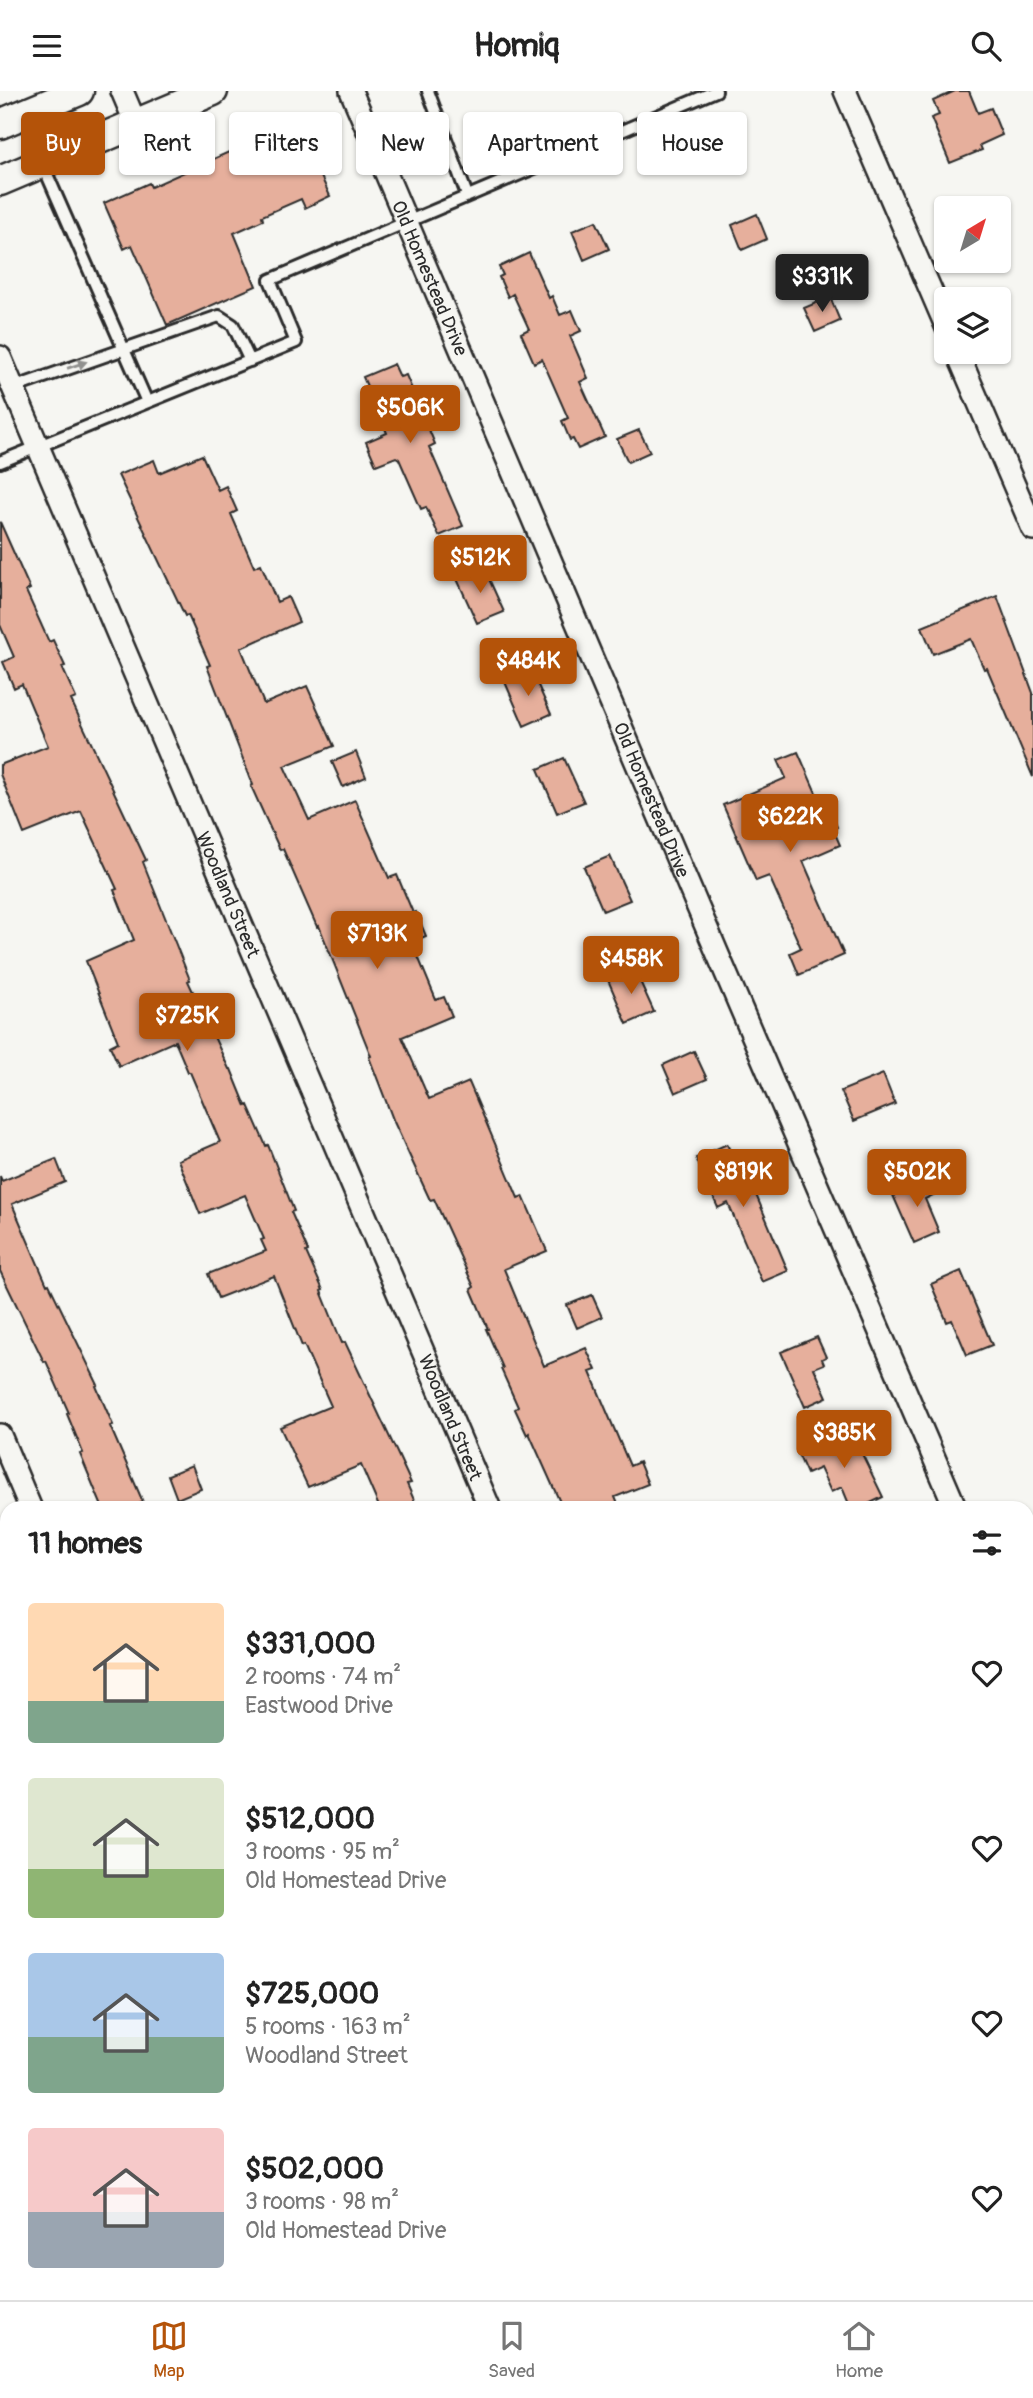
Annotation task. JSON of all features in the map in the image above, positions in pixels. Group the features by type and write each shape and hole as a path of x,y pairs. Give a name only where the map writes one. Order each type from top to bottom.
{"street":[{"path":"0,124 79,91"},
{"path":"122,91 131,112"},
{"path":"164,112 214,91"},
{"name":"Old Homestead Drive","path":"351,91 953,1501"},
{"path":"845,91 934,298"},
{"path":"0,181 21,172"},
{"name":"Woodland Street","path":"0,358 487,1501"},
{"path":"962,364 1033,529"},
{"path":"0,1435 28,1501"}],"lane":[{"path":"428,91 467,195"},
{"path":"0,462 296,342 270,280 406,220 716,91"},
{"path":"47,175 147,402"},
{"path":"13,388 219,316 233,325 250,361"}],"building":[{"path":"955,91 969,91 978,113 991,108 1002,135 980,145 982,150 950,163 931,118 939,115 933,101"},
{"path":"229,152 229,175 320,175 330,196 305,208 301,199 262,216 263,220 234,233 256,286 167,325 132,245 124,249 104,203 149,183 151,187 178,175 215,175 215,158"},
{"path":"757,214 767,239 742,250 732,225"},
{"path":"596,221 609,249 584,260 572,231"},
{"path":"529,253 549,298 552,296 560,315 572,310 581,331 570,336 588,378 580,382 605,437 578,449 573,439 570,440 562,421 568,418 542,359 534,363 521,333 529,329 513,294 508,297 499,277 503,275 499,267"},
{"path":"830,297 840,321 815,332 804,308"},
{"path":"394,364 400,377 406,375 435,444 429,447 463,526 439,536 426,507 421,509 399,459 396,457 376,465 366,442 387,433 363,377"},
{"path":"639,430 650,452 628,462 617,439"},
{"path":"202,455 218,490 226,486 237,511 231,514 254,567 261,564 277,602 288,597 299,622 241,648 264,704 307,686 334,746 284,766 309,820 355,800 389,878 397,875 413,913 416,912 426,936 412,942 436,1000 444,997 452,1016 402,1037 429,1099 469,1082 518,1198 523,1196 547,1251 504,1269 544,1366 586,1348 596,1370 590,1372 630,1466 639,1462 648,1484 615,1497 617,1501 559,1501 529,1433 527,1435 515,1409 518,1407 471,1289 474,1287 434,1199 430,1200 394,1122 369,1057 371,1056 319,926 317,927 283,849 280,850 251,786 253,785 207,666 210,665 118,475 154,460 159,473"},
{"path":"0,522 30,589 26,591 49,642 53,640 65,666 62,667 76,698 71,700 146,860 143,862 190,980 188,981 246,1106 248,1105 266,1146 268,1145 342,1343 345,1342 411,1483 407,1484 414,1501 377,1501 361,1465 308,1487 280,1427 331,1406 304,1345 302,1346 274,1276 218,1298 208,1274 266,1251 261,1240 264,1239 245,1195 200,1214 178,1160 220,1142 175,1041 119,1066 110,1046 118,1042 86,961 134,940 114,890 117,889 81,811 24,834 0,774 0,765 48,746 22,684 14,688 3,662 14,657 0,625"},
{"path":"484,568 504,612 477,623 457,579"},
{"path":"997,596 1033,693 1033,777 987,668 984,669 971,639 933,654 922,627"},
{"path":"531,670 551,714 524,726 505,682"},
{"path":"356,752 366,777 343,787 332,762"},
{"path":"798,752 820,802 825,800 837,827 833,829 840,845 803,861 844,955 799,975 790,953 801,948 769,876 756,881 723,805 786,778 778,760"},
{"path":"564,758 584,802 557,813 538,769"},
{"path":"610,856 630,900 603,911 584,867"},
{"path":"634,968 654,1012 627,1024 608,980"},
{"path":"694,1051 707,1079 675,1093 663,1065"},
{"path":"883,1074 895,1104 854,1121 841,1091"},
{"path":"727,1144 738,1169 744,1166 788,1271 762,1282 728,1203 718,1208 696,1158"},
{"path":"56,1159 65,1182 12,1204 47,1285 49,1284 98,1385 96,1386 113,1425 110,1426 143,1501 100,1501 80,1454 83,1453 67,1414 69,1413 0,1271 0,1176 2,1181"},
{"path":"930,1177 937,1193 925,1199 939,1232 914,1243 892,1193"},
{"path":"961,1271 992,1345 967,1355 952,1320 947,1322 931,1284"},
{"path":"592,1295 602,1317 577,1328 567,1305"},
{"path":"817,1337 826,1357 822,1359 824,1364 814,1368 827,1397 805,1407 781,1352"},
{"path":"851,1431 883,1497 875,1501 848,1501 842,1487 831,1492 820,1468 807,1474 798,1454"},
{"path":"192,1465 201,1489 177,1499 168,1475"}]}
